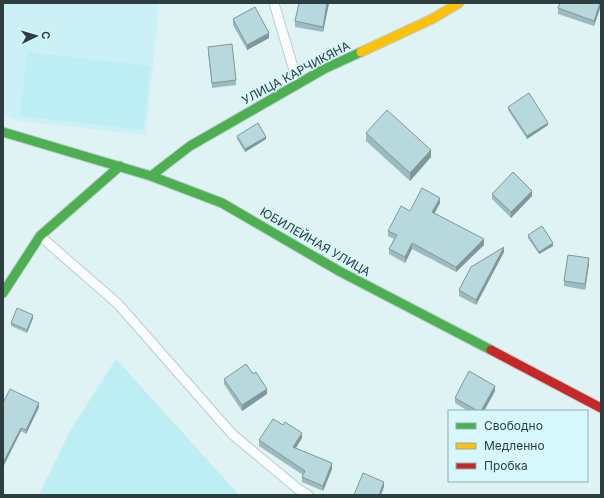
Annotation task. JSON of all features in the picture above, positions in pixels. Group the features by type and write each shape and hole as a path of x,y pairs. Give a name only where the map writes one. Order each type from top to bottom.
{"street":[{"name":"УЛИЦА КАРЧИКЯНА","path":"151,176 190,146 298,84 324,70 432,19 459,3"},
{"name":"ЮБИЛЕЙНАЯ УЛИЦА","path":"3,132 151,176 222,203 339,271 601,408"},
{"path":"3,293 40,236 120,166"}],"lane":[{"path":"274,3 298,84"},
{"path":"40,236 118,304 232,434 298,489 308,495"}],"shaded area":[{"path":"3,3 159,3 146,135 20,121 3,115"},
{"path":"27,52 151,66 143,130 20,116"},
{"path":"116,359 239,495 39,495 70,431"}],"building":[{"path":"299,3 327,3 323,27 295,21"},
{"path":"560,3 600,3 594,21 558,8"},
{"path":"255,7 269,33 247,45 233,19"},
{"path":"232,44 236,80 212,83 208,47"},
{"path":"529,93 548,123 527,136 508,107"},
{"path":"387,110 431,150 410,173 366,133"},
{"path":"258,123 266,137 245,149 237,136"},
{"path":"513,172 532,191 511,212 492,194"},
{"path":"422,188 440,198 432,212 484,239 456,267 412,243 405,257 389,249 397,235 388,231 401,206 410,211"},
{"path":"542,226 553,243 539,252 528,235"},
{"path":"504,247 476,300 459,290 471,267"},
{"path":"568,255 589,258 585,284 564,281"},
{"path":"17,308 33,315 27,330 11,323"},
{"path":"246,364 253,374 256,372 267,389 242,405 224,379"},
{"path":"469,371 495,386 482,410 476,410 455,398"},
{"path":"10,389 39,403 26,430 21,428 3,461 3,403"},
{"path":"273,419 283,425 285,422 302,433 293,447 332,463 323,486 302,477 305,471 259,440"},
{"path":"363,473 384,482 379,495 354,495"}],"traffic: fast":[{"path":"151,176 190,146 324,69 361,52"},
{"path":"3,132 151,176 222,203 339,271 491,350"},
{"path":"3,293 40,236 120,166"}],"traffic: slow":[{"path":"361,52 432,19 459,3"}],"traffic: jam":[{"path":"491,350 601,408"}]}
